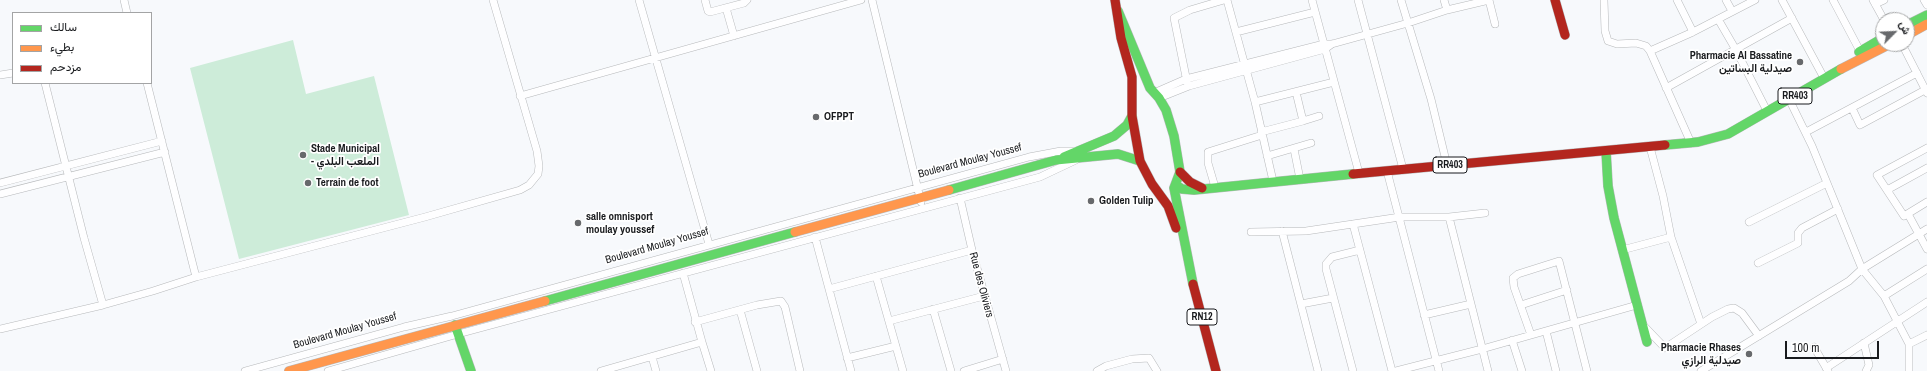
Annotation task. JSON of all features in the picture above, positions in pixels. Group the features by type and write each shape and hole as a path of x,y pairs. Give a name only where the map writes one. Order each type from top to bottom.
{"main road":[{"name":"RN12","path":"1115,0 1147,95"},
{"path":"1555,0 1565,35"},
{"name":"RN12","path":"1118,11 1121,38 1132,77 1147,95 1166,110 1174,136 1180,172 1175,187 1188,262 1216,371"},
{"path":"1915,21 1927,15"},
{"path":"1915,31 1927,24"},
{"name":"RR403","path":"1175,187 1188,190 1695,143 1728,134 1789,99 1875,43"},
{"name":"RR403","path":"1695,143 1726,129 1822,76 1875,51"},
{"name":"RN12","path":"1147,95 1132,116 1140,161 1152,184 1168,206 1188,262"},
{"path":"1078,154 1114,136 1127,125 1132,116"},
{"path":"1606,151 1608,186 1614,218 1647,342"},
{"name":"Boulevard Moulay Youssef","path":"289,371 1078,154 1118,154 1140,161"},
{"path":"1180,172 1190,182 1202,188"},
{"path":"1157,189 1163,190 1175,187"},
{"path":"455,325 471,371"}],"street":[{"path":"124,0 127,12"},
{"path":"0,329 153,291 196,277 425,218 520,190 529,185 538,174 539,166 537,151 493,0"},
{"path":"639,0 709,244"},
{"path":"704,0 708,12 744,3 747,0"},
{"path":"520,96 861,0"},
{"path":"872,0 923,208"},
{"path":"1187,83 1174,18 1190,10 1226,0 1246,67 1273,181"},
{"path":"1312,0 1359,174"},
{"path":"1358,0 1403,169"},
{"path":"1401,0 1431,99 1447,165"},
{"path":"1444,0 1447,10"},
{"path":"1147,95 1408,23 1447,10 1489,0 1495,24"},
{"path":"1604,0 1605,31 1608,41 1617,44 1636,43 1646,46 1650,51 1666,88 1695,143"},
{"path":"1677,0 1693,32"},
{"path":"1726,0 1732,12"},
{"path":"1650,51 1693,32 1754,0"},
{"path":"1782,0 1822,76"},
{"path":"1833,0 1860,51"},
{"path":"1880,12 1874,2 1884,0"},
{"path":"1924,0 1927,5"},
{"path":"726,8 734,36"},
{"path":"1236,32 1315,12"},
{"path":"1666,88 1792,18"},
{"path":"1718,19 1736,50 1765,107"},
{"path":"1852,108 1860,125 1926,91 1924,80 1917,73 1906,52"},
{"path":"0,75 12,73"},
{"path":"1806,132 1917,73"},
{"path":"1255,102 1334,82"},
{"path":"45,84 68,177 103,304"},
{"path":"147,84 196,277"},
{"path":"1296,92 1303,121"},
{"path":"1789,99 1806,132 1862,269 1884,296 1898,320 1909,344 1908,371"},
{"path":"1215,187 1208,164 1208,152 1319,116"},
{"path":"0,183 162,141"},
{"path":"1267,156 1311,143"},
{"path":"1650,147 1663,196 1671,237 1701,324"},
{"path":"1927,148 1877,175 1904,216 1927,202"},
{"path":"1294,149 1300,179"},
{"name":"Boulevard Moulay Youssef","path":"328,371 455,325 709,244 1029,156 1061,151 1078,154"},
{"path":"0,194 165,152"},
{"name":"Boulevard Moulay Youssef","path":"245,371 404,327 455,325 683,273 1040,177 1078,154"},
{"path":"108,156 110,166"},
{"path":"1029,156 1032,167"},
{"path":"1887,190 1927,168"},
{"path":"1387,171 1439,371"},
{"path":"972,183 975,194"},
{"path":"1749,222 1827,183"},
{"name":"Rue des Oliviers","path":"960,198 984,296 1006,371"},
{"path":"1758,263 1798,243 1798,233 1802,228 1838,209"},
{"path":"1251,232 1306,231 1400,217 1449,217 1485,214"},
{"path":"1908,214 1918,235 1927,249"},
{"path":"1449,217 1488,371"},
{"path":"1353,224 1392,371"},
{"path":"1701,371 1849,281 1862,269 1927,229"},
{"path":"1282,231 1318,371"},
{"path":"815,237 850,371"},
{"path":"1622,250 1671,237"},
{"path":"829,289 972,250"},
{"path":"1354,371 1326,269 1327,261 1332,257 1360,250"},
{"path":"1531,335 1513,282 1513,278 1518,274 1559,261 1587,371"},
{"path":"1884,296 1927,269"},
{"path":"683,273 695,322 711,371"},
{"path":"876,276 904,371"},
{"path":"1521,305 1566,290"},
{"path":"889,321 984,296"},
{"path":"1301,304 1334,298"},
{"path":"695,322 775,301 782,301 785,307 800,371"},
{"path":"1814,347 1827,369 1927,302"},
{"path":"1424,315 1471,304"},
{"path":"1396,371 1482,349 1637,305"},
{"path":"1642,323 1665,348 1701,324 1728,309 1734,308 1742,313 1759,336"},
{"path":"933,309 951,371"},
{"path":"740,310 757,371"},
{"path":"1546,331 1556,371"},
{"path":"1909,344 1927,335"},
{"path":"1512,340 1522,371"},
{"path":"601,371 702,342"},
{"path":"1864,343 1869,365 1866,371"},
{"path":"847,358 896,346"},
{"path":"652,357 656,371"},
{"path":"1097,371 1106,366 1132,359 1149,358 1156,371"},
{"path":"964,371 1002,359"}],"green space":[{"name":"Stade Municipal - الملعب البلدي","path":"293,40 306,94 374,76 409,215 239,259 190,68"}],"traffic: fast":[{"path":"1118,11 1150,88 1159,98 1166,110 1174,136 1180,172 1174,188 1193,284"},
{"path":"1915,21 1927,15"},
{"path":"1859,52 1875,43"},
{"path":"1665,145 1698,142 1728,134 1841,69"},
{"path":"1064,157 1114,136 1127,125 1132,116"},
{"path":"1606,151 1608,186 1614,218 1647,342"},
{"path":"949,190 1056,160 1118,154 1140,161"},
{"path":"1176,185 1182,189 1194,190 1353,174"},
{"path":"545,301 795,232"},
{"path":"455,325 471,371"}],"traffic: slow":[{"path":"1915,31 1927,24"},
{"path":"1841,69 1875,52"},
{"path":"795,232 949,190"},
{"path":"289,371 545,301"}],"traffic: jam":[{"path":"1115,0 1121,38 1132,77 1132,116 1140,161 1152,184 1168,206 1176,228"},
{"path":"1555,0 1565,35"},
{"path":"1353,174 1665,145"},
{"path":"1180,172 1190,182 1202,188"},
{"path":"1193,284 1216,371"}],"place":[{"name":"Pharmacie Al Bassatine صيدلية البساتين","path":"1800,62"},
{"name":"OFPPT","path":"816,117"},
{"name":"Stade Municipal - الملعب البلدي","path":"303,155"},
{"name":"Terrain de foot","path":"308,183"},
{"name":"Golden Tulip","path":"1091,201"},
{"name":"salle omnisport moulay youssef","path":"578,223"},
{"name":"Pharmacie Rhases صيدلية الرازي","path":"1749,354"}]}
